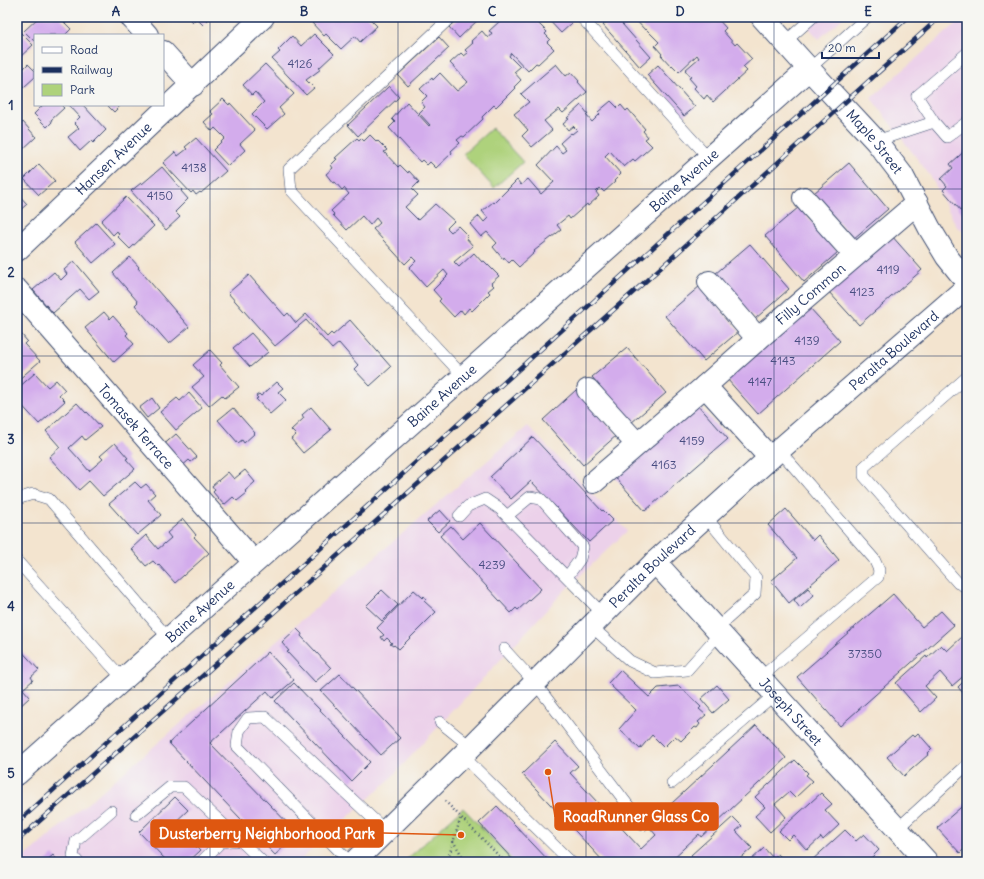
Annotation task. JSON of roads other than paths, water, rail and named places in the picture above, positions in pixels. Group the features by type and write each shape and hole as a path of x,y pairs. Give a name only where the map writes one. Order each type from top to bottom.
{"street":[{"path":"131,17 146,34"},
{"name":"Hansen Avenue","path":"17,250 193,85 263,17"},
{"name":"Maple Street","path":"762,17 808,69 876,141 902,175 946,257 967,282"},
{"path":"164,53 193,85"},
{"name":"Baine Avenue","path":"17,774 808,69"},
{"path":"804,198 855,255"},
{"name":"Filly Common","path":"594,482 758,338 917,203"},
{"path":"709,282 758,338"},
{"name":"Peralta Boulevard","path":"354,862 655,562 774,454 967,287"},
{"name":"Tomasek Terrace","path":"17,290 254,562"},
{"path":"705,386 774,454"},
{"path":"588,390 637,444"},
{"name":"Joseph Street","path":"655,562 927,862"}],"lane":[{"path":"451,17 289,169 291,190 463,376"},
{"path":"581,17 709,158"},
{"path":"785,42 813,17"},
{"name":"Baine Avenue","path":"808,69 867,17"},
{"path":"967,53 917,96 934,122 947,137 967,122"},
{"path":"876,141 934,122"},
{"path":"967,377 864,467 864,476 958,583 967,587"},
{"path":"760,678 878,577 879,570 874,559 774,454"},
{"path":"17,499 33,494 49,499 168,638"},
{"path":"507,516 530,497 541,499 583,547 580,559 567,577"},
{"path":"459,516 468,506 486,499 500,509 567,577 597,620 630,661 655,673 687,670 718,631 755,594 756,578 706,517"},
{"path":"17,560 123,679"},
{"path":"504,649 534,683 643,825"},
{"path":"672,783 775,694"},
{"path":"350,862 236,746 239,731 248,718 265,717 386,831"},
{"path":"440,722 571,862"},
{"path":"897,829 967,765"},
{"path":"136,815 170,787 184,787 263,862"},
{"path":"78,862 73,856 76,841 111,811"},
{"path":"201,862 221,842 240,840"}],"railway":[{"path":"17,823 908,17"},
{"path":"17,841 940,17"}],"place":[{"name":"RoadRunner Glass Co","path":"548,772"},
{"name":"Dusterberry Neighborhood Park","path":"461,835"}]}
